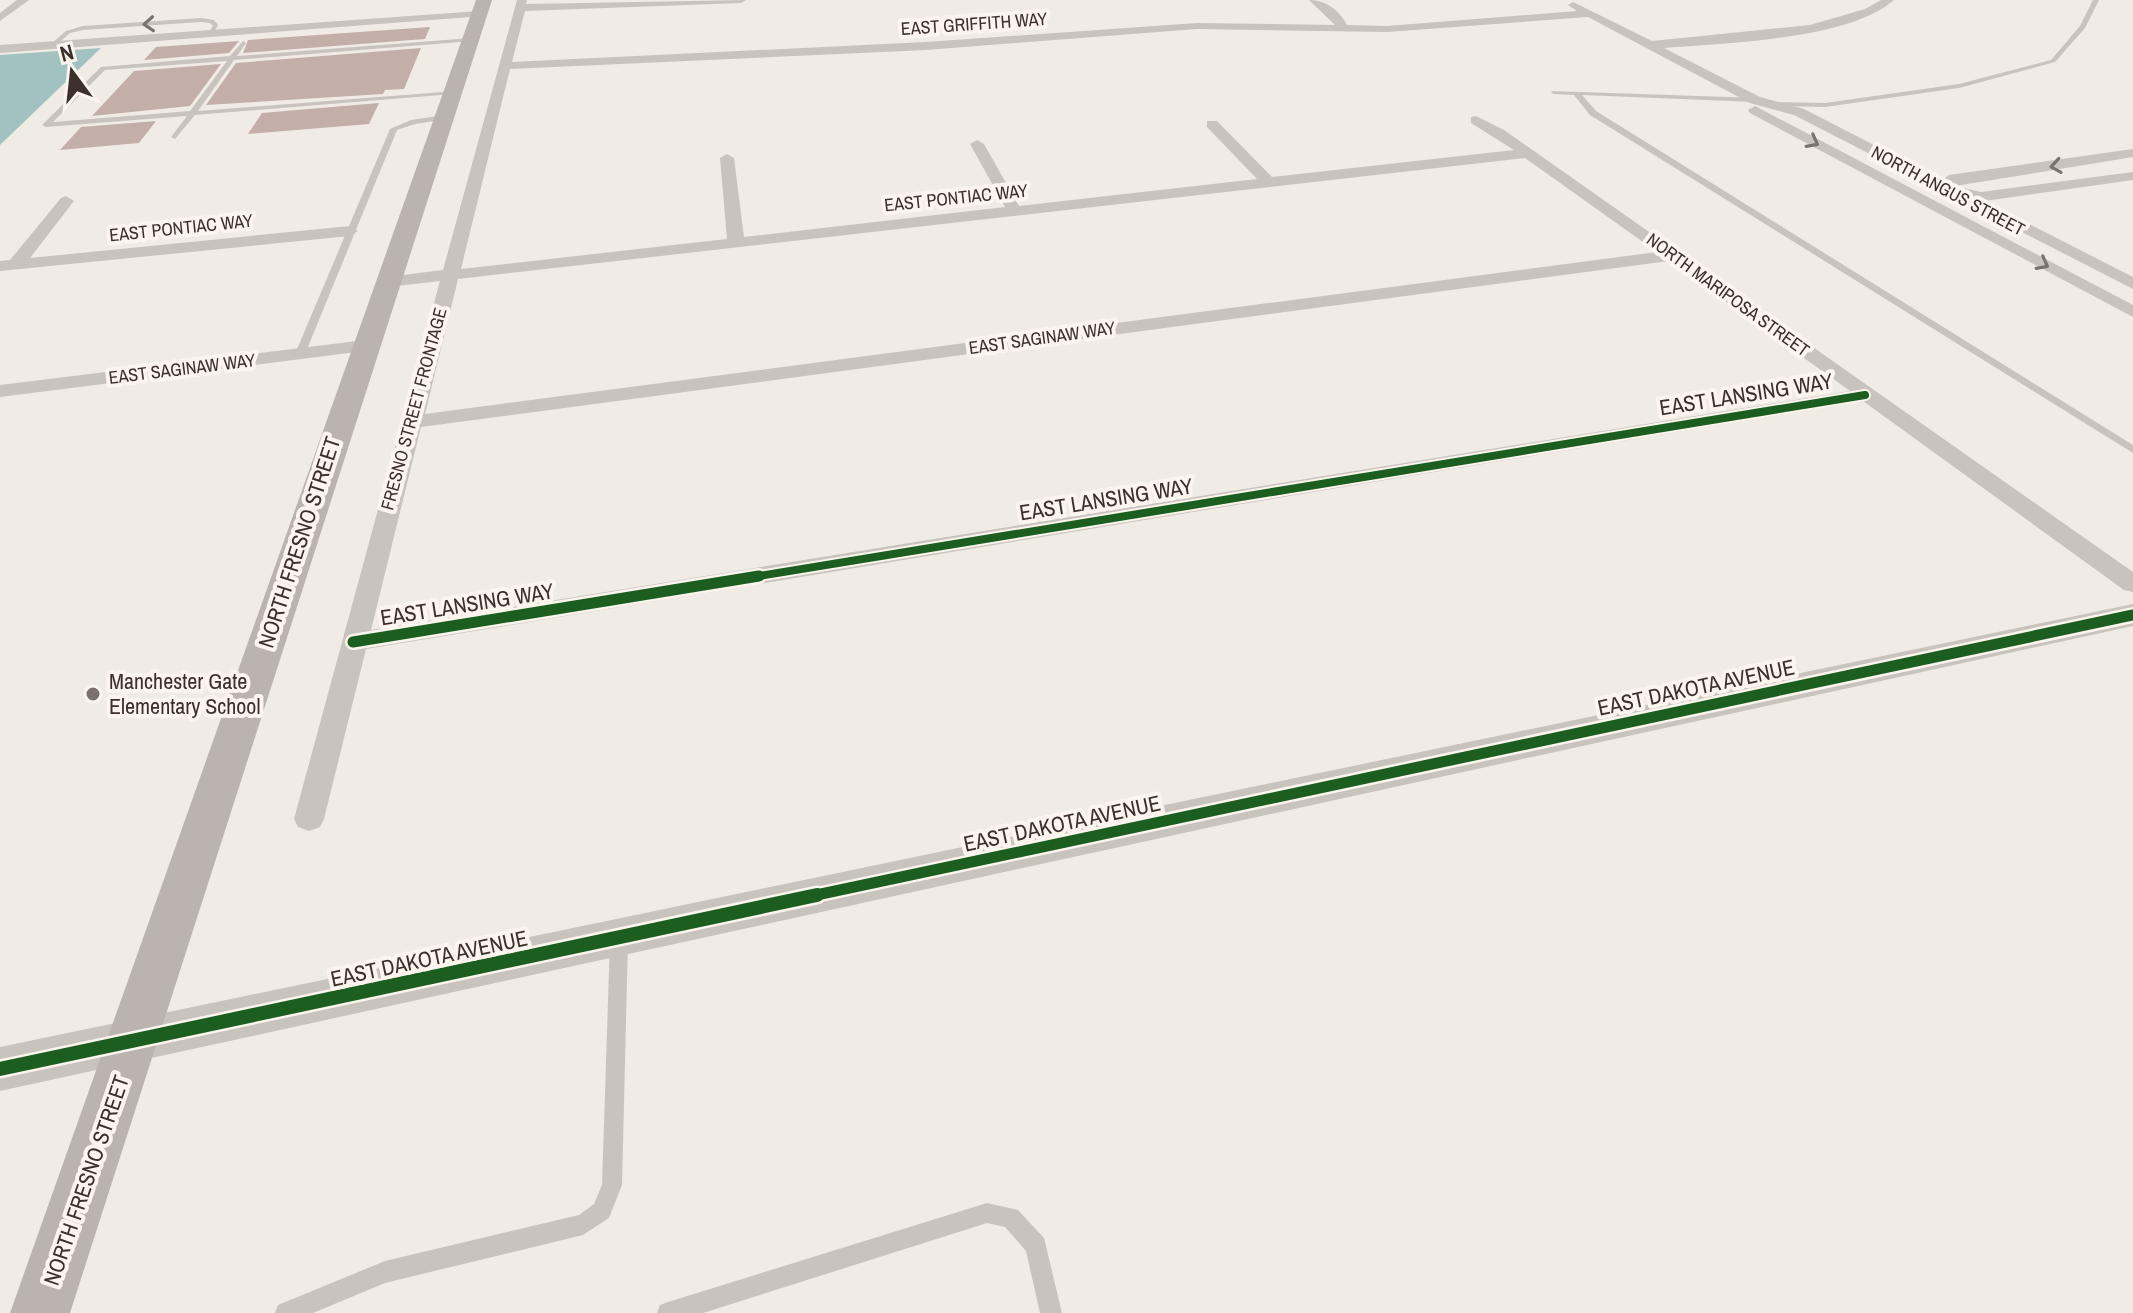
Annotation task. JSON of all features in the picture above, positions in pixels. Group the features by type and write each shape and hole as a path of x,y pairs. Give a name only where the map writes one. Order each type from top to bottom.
{"main road":[{"name":"NORTH FRESNO STREET","path":"40,1313 478,18"}],"street":[{"path":"0,18 24,0"},
{"path":"521,4 741,0"},
{"path":"1314,0 1337,17 1343,28"},
{"name":"NORTH ANGUS STREET","path":"1563,0 1755,100 1799,112 2133,284"},
{"path":"1652,45 1769,34 1817,26 1858,15 1889,0"},
{"name":"FRESNO STREET FRONTAGE","path":"309,819 521,4"},
{"name":"EAST GRIFFITH WAY","path":"505,66 926,46 1197,26 1436,27 1588,14"},
{"path":"0,49 478,18"},
{"name":"NORTH ANGUS STREET","path":"1755,100 1752,107 1764,116 2133,312"},
{"name":"NORTH MARIPOSA STREET","path":"1476,120 1674,255 1865,395 2133,584"},
{"path":"1212,124 1269,183"},
{"path":"977,144 1015,212"},
{"name":"EAST PONTIAC WAY","path":"387,282 1528,153"},
{"path":"1946,189 1949,180 2133,153"},
{"path":"727,158 736,243"},
{"path":"1908,194 1946,189 1981,197 2133,176"},
{"name":"EAST PONTIAC WAY","path":"8,265 66,201"},
{"name":"EAST PONTIAC WAY","path":"8,265 350,231"},
{"name":"EAST SAGINAW WAY","path":"411,422 1674,255"},
{"name":"EAST SAGINAW WAY","path":"0,391 365,346"},
{"name":"EAST LANSING WAY","path":"353,642 1865,395"},
{"name":"EAST DAKOTA AVENUE","path":"0,1069 2133,615"}],"lane":[{"path":"1776,104 1825,105 1959,86 2053,61 2083,27 2096,0"},
{"path":"449,104 192,113 46,125 103,68 231,58 478,18"},
{"path":"175,137 243,43"},
{"path":"1553,92 1755,100"},
{"path":"1577,94 1593,113 2133,450"},
{"path":"300,354 394,129 449,104"},
{"path":"286,1313 385,1272 583,1224 602,1211 612,1185 619,938"},
{"path":"668,1313 987,1213 1011,1217 1036,1246 1051,1313"}],"water":[{"path":"101,48 0,145 0,55"}],"building":[{"path":"430,27 425,39 243,53 248,40"},
{"path":"239,41 229,53 144,60 156,47"},
{"path":"421,48 404,89 385,90 383,94 206,105 236,63"},
{"path":"221,64 190,106 92,116 134,71"},
{"path":"379,103 369,124 248,134 262,113"},
{"path":"156,121 139,143 60,150 81,127"}],"cycle path":[{"path":"353,642 1865,395"},
{"path":"0,1069 2133,615"}],"place":[{"name":"Manchester Gate Elementary School","path":"93,694"}]}
